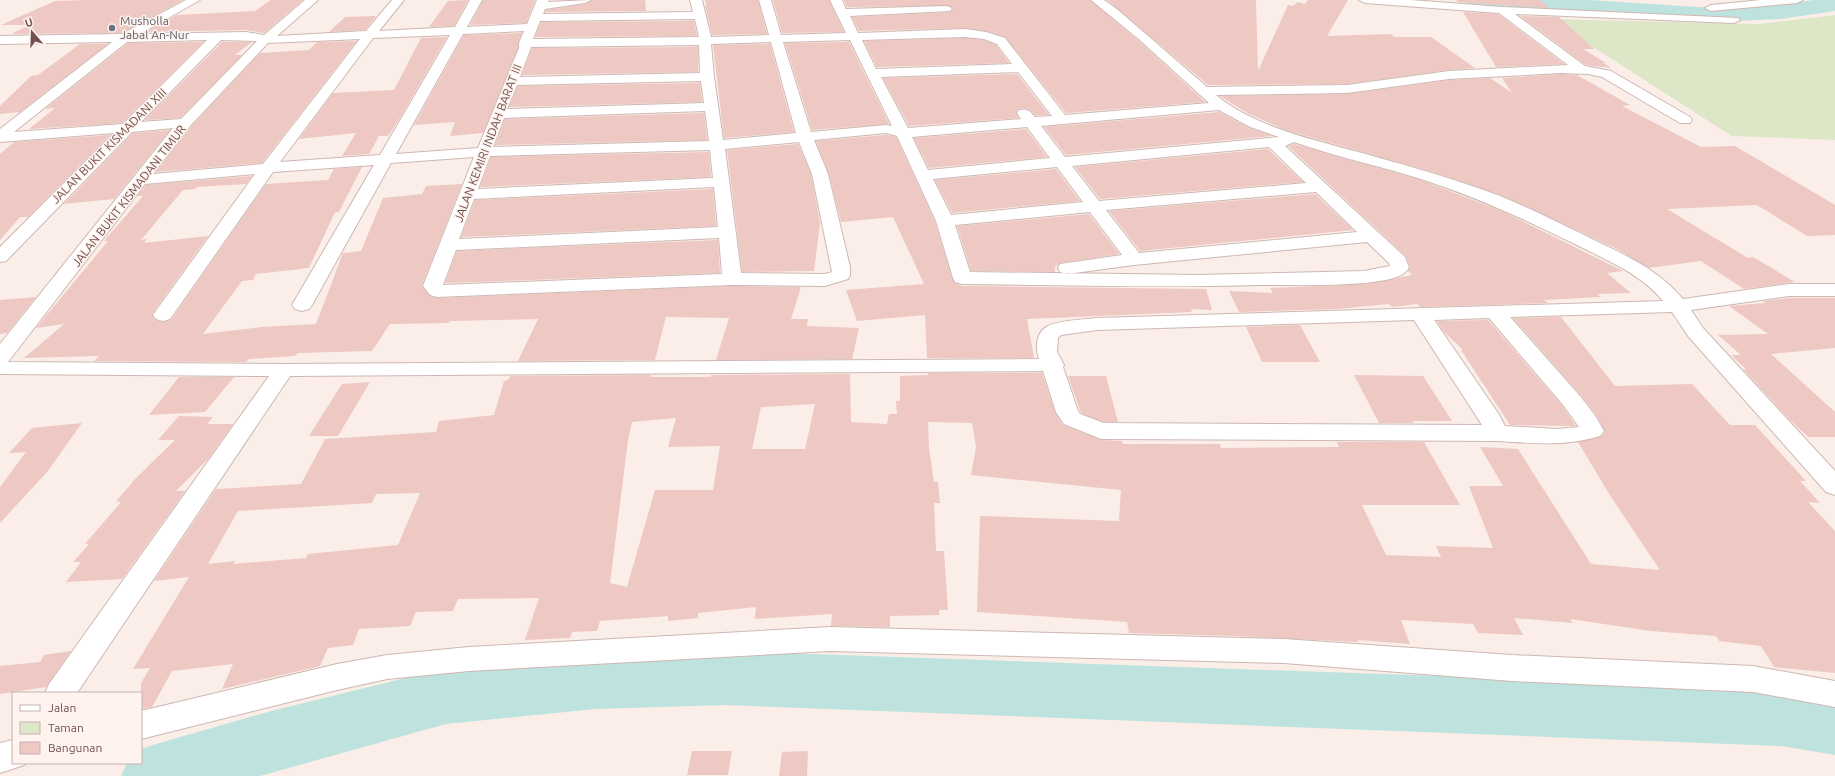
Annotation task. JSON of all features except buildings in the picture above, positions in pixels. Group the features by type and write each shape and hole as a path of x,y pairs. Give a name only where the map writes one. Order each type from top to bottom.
{"street":[{"path":"0,137 124,38 194,0"},
{"name":"JALAN BUKIT KISMADANI TIMUR","path":"0,358 185,123 265,40 312,0"},
{"path":"163,315 266,168 398,0"},
{"path":"302,305 386,161 476,0"},
{"path":"542,3 585,0"},
{"path":"696,0 706,43 707,76 718,145 732,279 825,280 841,275 841,268 820,174 805,137 770,12 765,0"},
{"path":"1097,0 1139,33 1213,99 1255,124 1300,140 1430,178 1494,200 1540,220 1621,260 1648,276 1665,290 1696,332 1835,486"},
{"path":"1365,0 1502,10 1734,20"},
{"path":"1530,0 1629,6 1712,8 1797,0"},
{"name":"JALAN KEMIRI INDAH BARAT III","path":"542,3 482,152 469,194 448,244 433,286 437,291 452,291 732,279"},
{"path":"967,35 948,11 839,6 872,73 881,87 896,128 923,175 945,221 962,278 1198,281 1364,277 1392,272 1400,268 1398,261 1369,236 1272,142"},
{"path":"1502,10 1580,69"},
{"path":"0,40 218,36 258,37 265,40 459,30 534,22 700,16"},
{"path":"525,46 856,40 967,35 985,39 992,42 1018,71 1044,116 1061,162 1134,259"},
{"name":"JALAN BUKIT KISMADANI XIII","path":"0,256 125,128 218,36"},
{"path":"6,52 24,39"},
{"path":"141,180 266,168 386,161 482,152 718,145 1044,116 1213,99 1347,89 1449,75 1580,69 1595,70 1606,74 1686,120"},
{"path":"872,73 1018,71"},
{"path":"881,87 1018,71"},
{"path":"511,82 707,76"},
{"path":"498,114 711,107"},
{"path":"0,137 185,123"},
{"path":"923,175 1300,140"},
{"path":"469,194 722,182"},
{"path":"945,221 1094,206 1319,187"},
{"path":"448,244 728,232"},
{"path":"992,279 1134,259 1369,236"},
{"path":"1181,255 1198,281"},
{"path":"1495,312 1572,401 1588,422 1592,431 1583,434 1556,436 1497,433 1101,431 1072,419 1067,412 1053,365 1047,352 1048,337 1054,330 1096,324 1678,306 1789,290 1835,290"},
{"path":"1420,314 1490,418 1497,433"},
{"path":"0,368 284,370 1053,365"},
{"path":"61,692 284,370"},
{"path":"142,725 337,677 387,668 469,659 830,639 1284,650 1512,668 1753,679 1835,694"},
{"path":"0,758 12,755"}],"green space":[{"path":"1835,15 1835,140 1732,136 1549,19 1759,24"}],"waterway":[{"path":"1476,0 1713,15 1781,12 1835,4"},
{"path":"156,776 271,742 446,696 596,682 726,678 1781,717 1835,725"}],"place":[{"name":"Musholla Jabal An-Nur","path":"112,28"}]}
